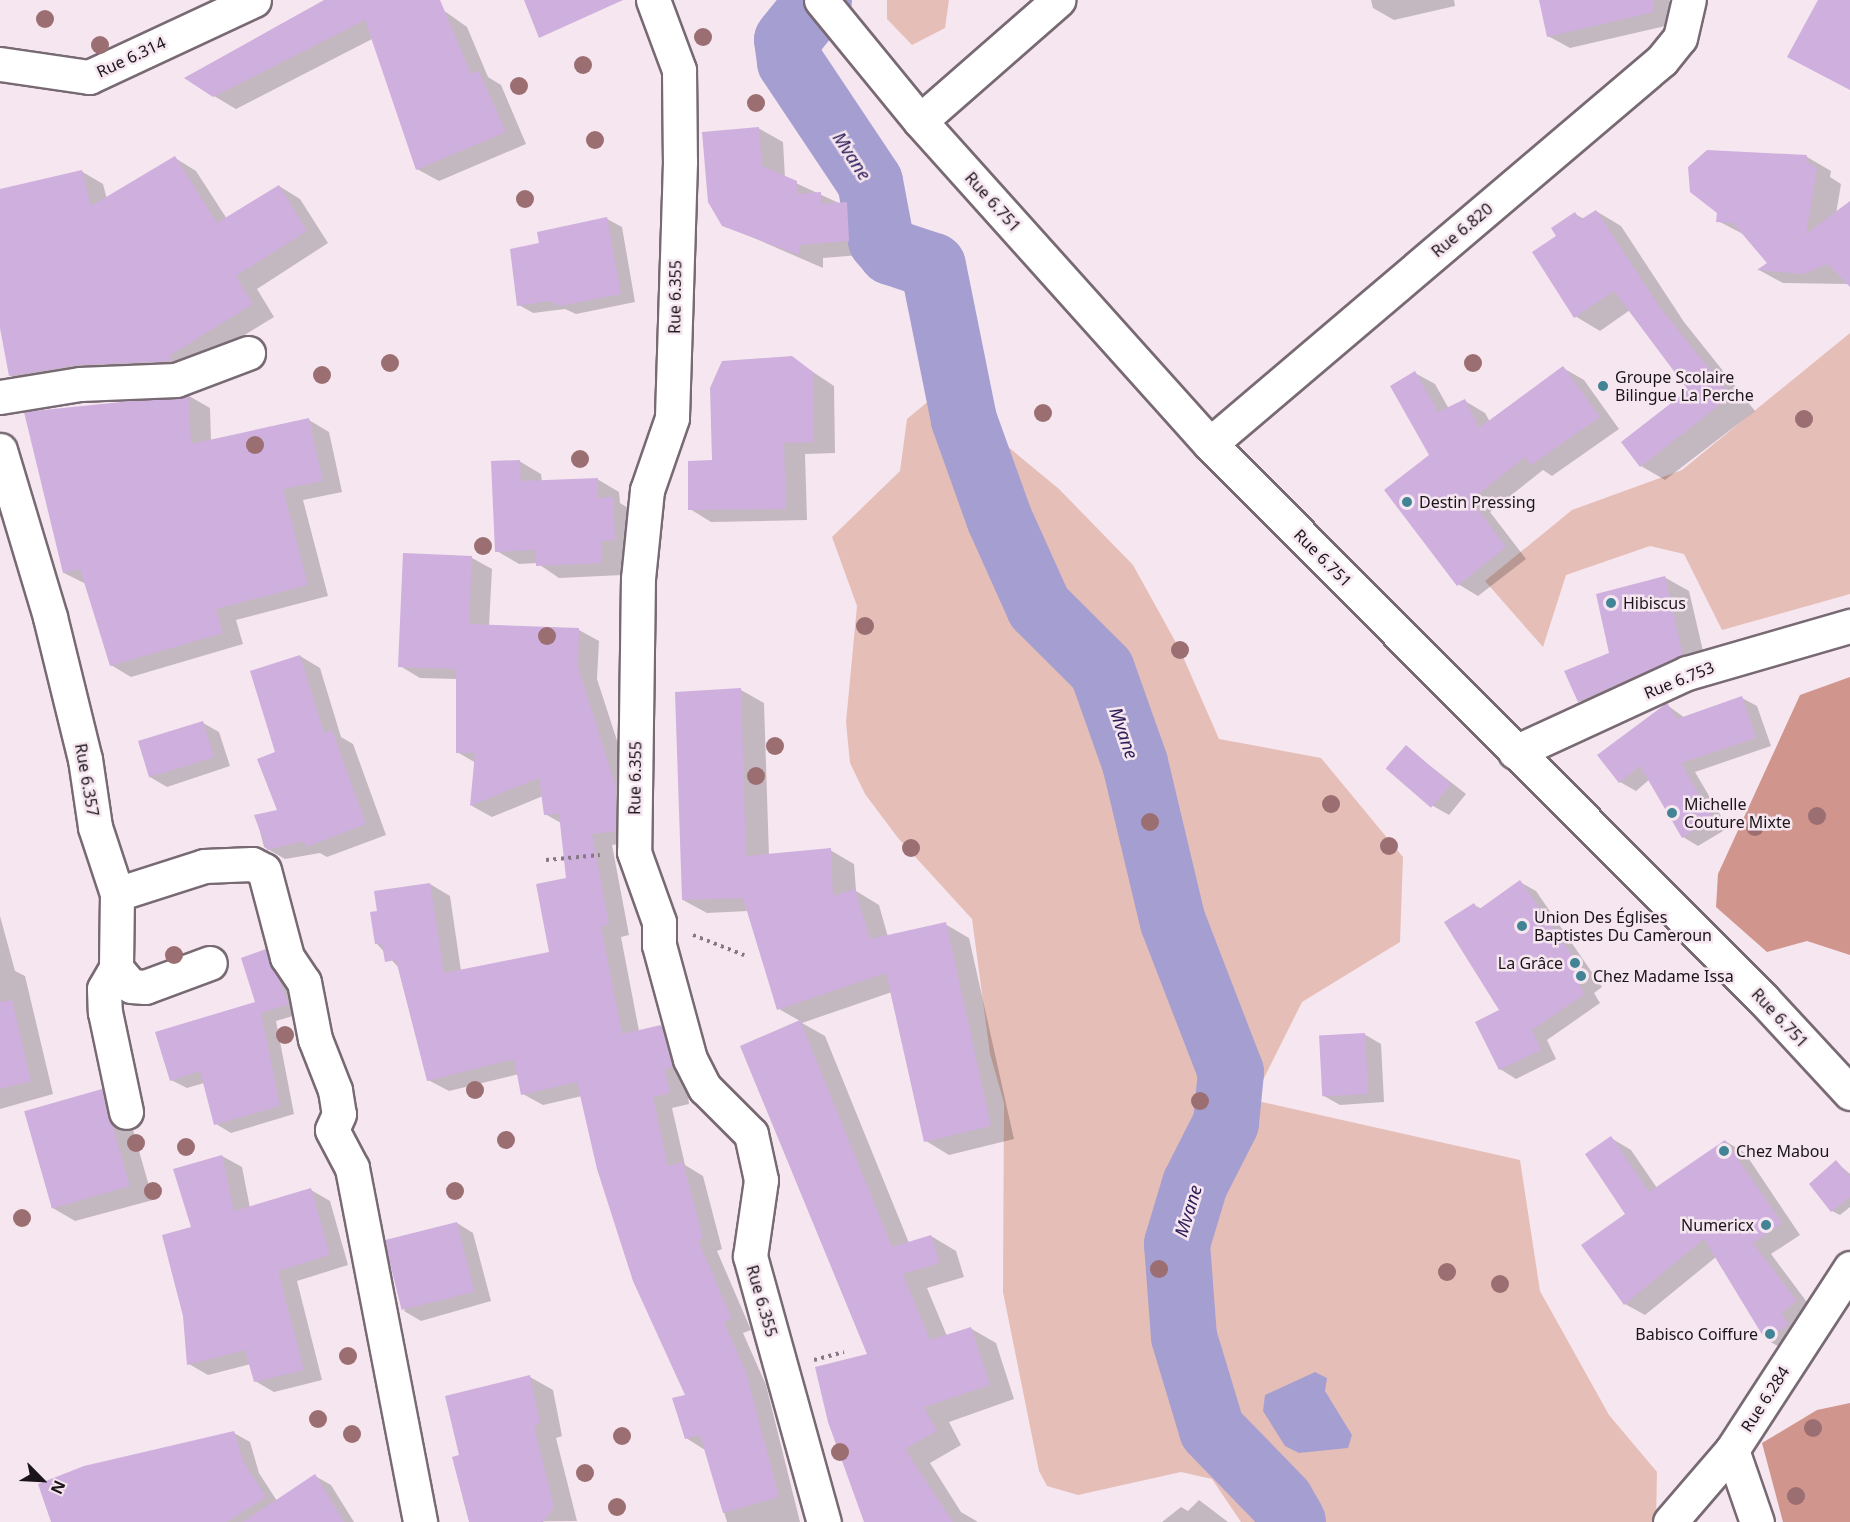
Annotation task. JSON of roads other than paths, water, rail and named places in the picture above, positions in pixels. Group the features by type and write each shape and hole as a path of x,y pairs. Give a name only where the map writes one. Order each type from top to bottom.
{"street":[{"name":"Rue 6.314","path":"0,64 88,77 254,0"},
{"name":"Rue 6.355","path":"653,0 679,70 680,162 672,418 647,490 638,578 634,852 659,922 659,945 690,1059 705,1088 751,1134 760,1180 750,1256 824,1522"},
{"name":"Rue 6.751","path":"821,0 920,121 1210,444 1850,1093"},
{"path":"920,121 1058,0"},
{"name":"Rue 6.820","path":"1210,444 1662,60 1680,38 1689,0"},
{"path":"0,397 80,384 176,381 248,353"},
{"name":"Rue 6.357","path":"0,450 50,617 85,759 95,827 117,894 116,968 104,989 105,1012 126,1112"},
{"name":"Rue 6.753","path":"1515,752 1687,673 1850,626"},
{"path":"117,894 204,866 252,864 264,870 287,957 304,982 315,1039 335,1090 339,1114 332,1130 352,1168 420,1522"},
{"path":"116,968 131,986 145,987 210,963"},
{"name":"Rue 6.284","path":"1670,1522 1732,1450 1850,1268"},
{"path":"1732,1450 1757,1522"}],"waterway":[{"name":"Mvane","path":"819,0 787,40 790,62 870,182 881,240 891,252 933,266 964,420 999,518 1039,607 1102,670 1135,763 1173,922 1231,1072 1226,1123 1195,1184 1177,1244 1184,1337 1212,1430 1281,1501 1293,1522"}],"place":[{"name":"Groupe Scolaire Bilingue La Perche","path":"1603,386"},
{"name":"Destin Pressing","path":"1407,502"},
{"name":"Hibiscus","path":"1611,603"},
{"name":"Michelle Couture Mixte","path":"1672,813"},
{"name":"Union Des Églises Baptistes Du Cameroun","path":"1522,926"},
{"name":"La Grâce","path":"1575,963"},
{"name":"Chez Madame Issa","path":"1581,976"},
{"name":"Chez Mabou","path":"1724,1151"},
{"name":"Numericx","path":"1766,1225"},
{"name":"Babisco Coiffure","path":"1770,1334"}]}
